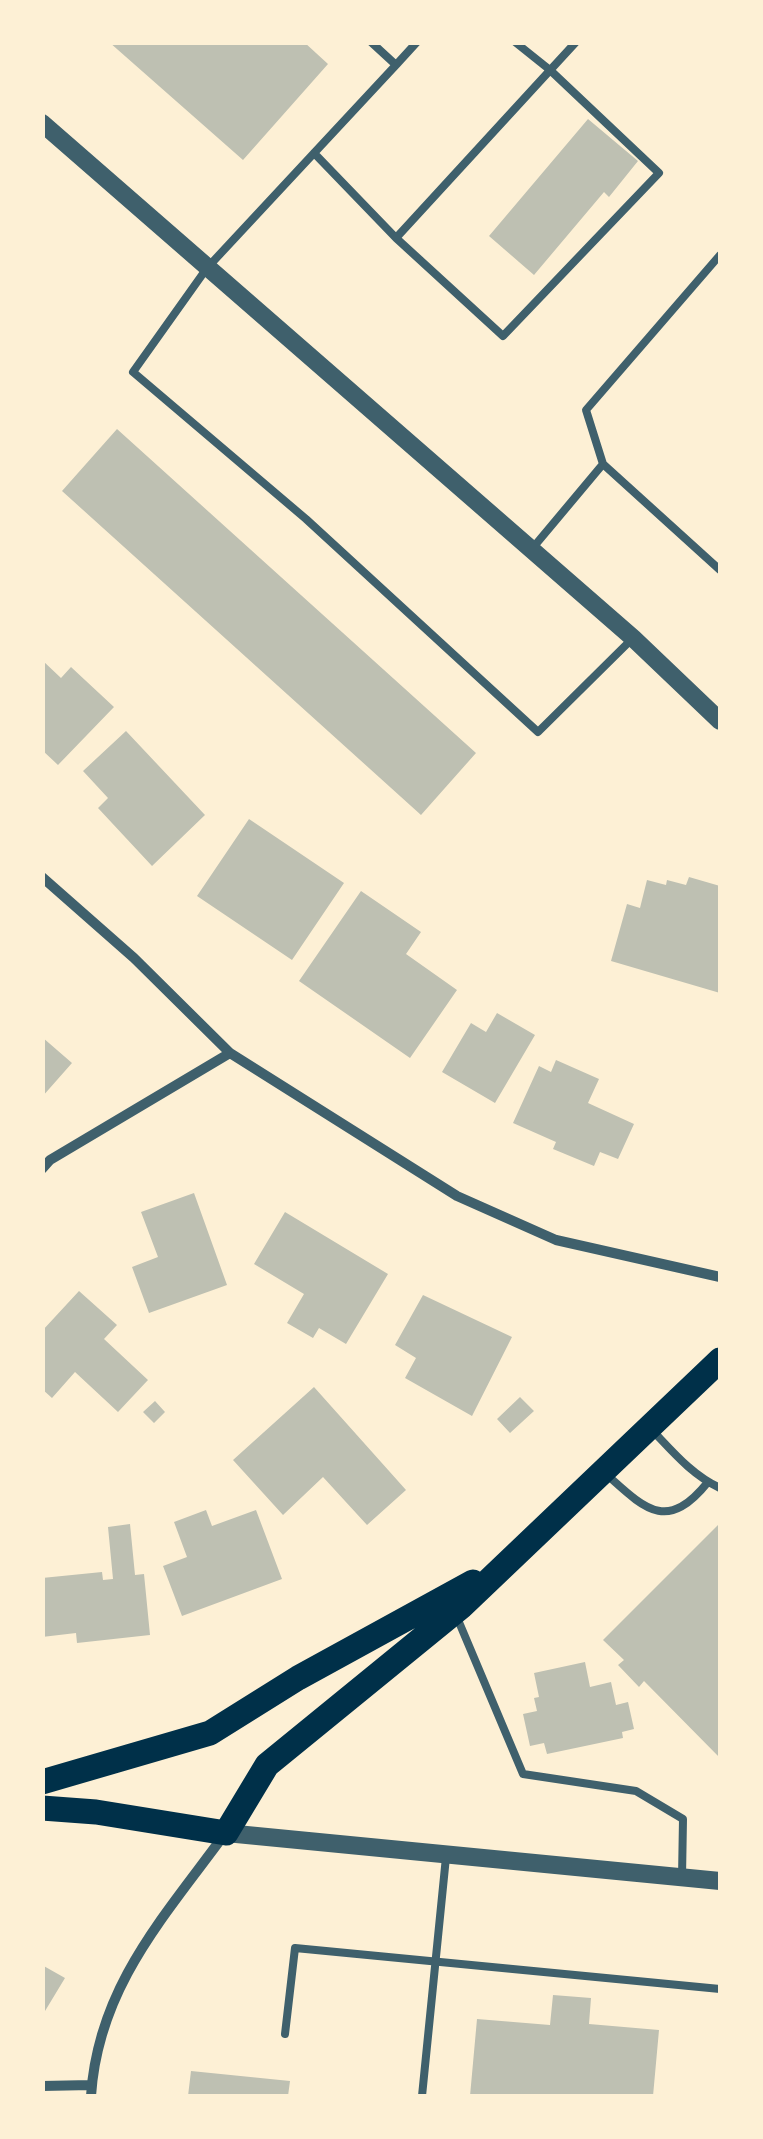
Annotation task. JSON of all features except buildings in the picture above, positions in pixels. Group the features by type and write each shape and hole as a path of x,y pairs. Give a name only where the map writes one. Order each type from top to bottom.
{"main road":[{"path":"42,1808 96,1812 226,1833 267,1765 451,1604 508,1562 720,1360"},
{"path":"42,1782 210,1733 298,1678 451,1604"}],"street":[{"path":"42,123 633,638 720,720"},
{"path":"42,877 134,958 230,1053 457,1196 556,1240 720,1277"},
{"path":"42,1169 50,1160 230,1053"},
{"path":"42,2086 91,2091 103,2024 134,1958 226,1833 720,1881"}],"lane":[{"path":"371,42 396,65"},
{"path":"417,42 208,268 133,372 306,519 538,732 633,638"},
{"path":"314,153 396,238 503,336 660,173 515,42"},
{"path":"396,238 576,42"},
{"path":"720,255 586,410 602,464 720,570"},
{"path":"531,550 602,464"},
{"path":"650,1427 689,1469 720,1488"},
{"path":"604,1472 638,1503 652,1510 670,1511 684,1506 708,1482"},
{"path":"451,1604 523,1774 636,1790 683,1819 682,1877"},
{"path":"422,2096 446,1854"},
{"path":"285,2034 295,1948 720,1989"}]}
